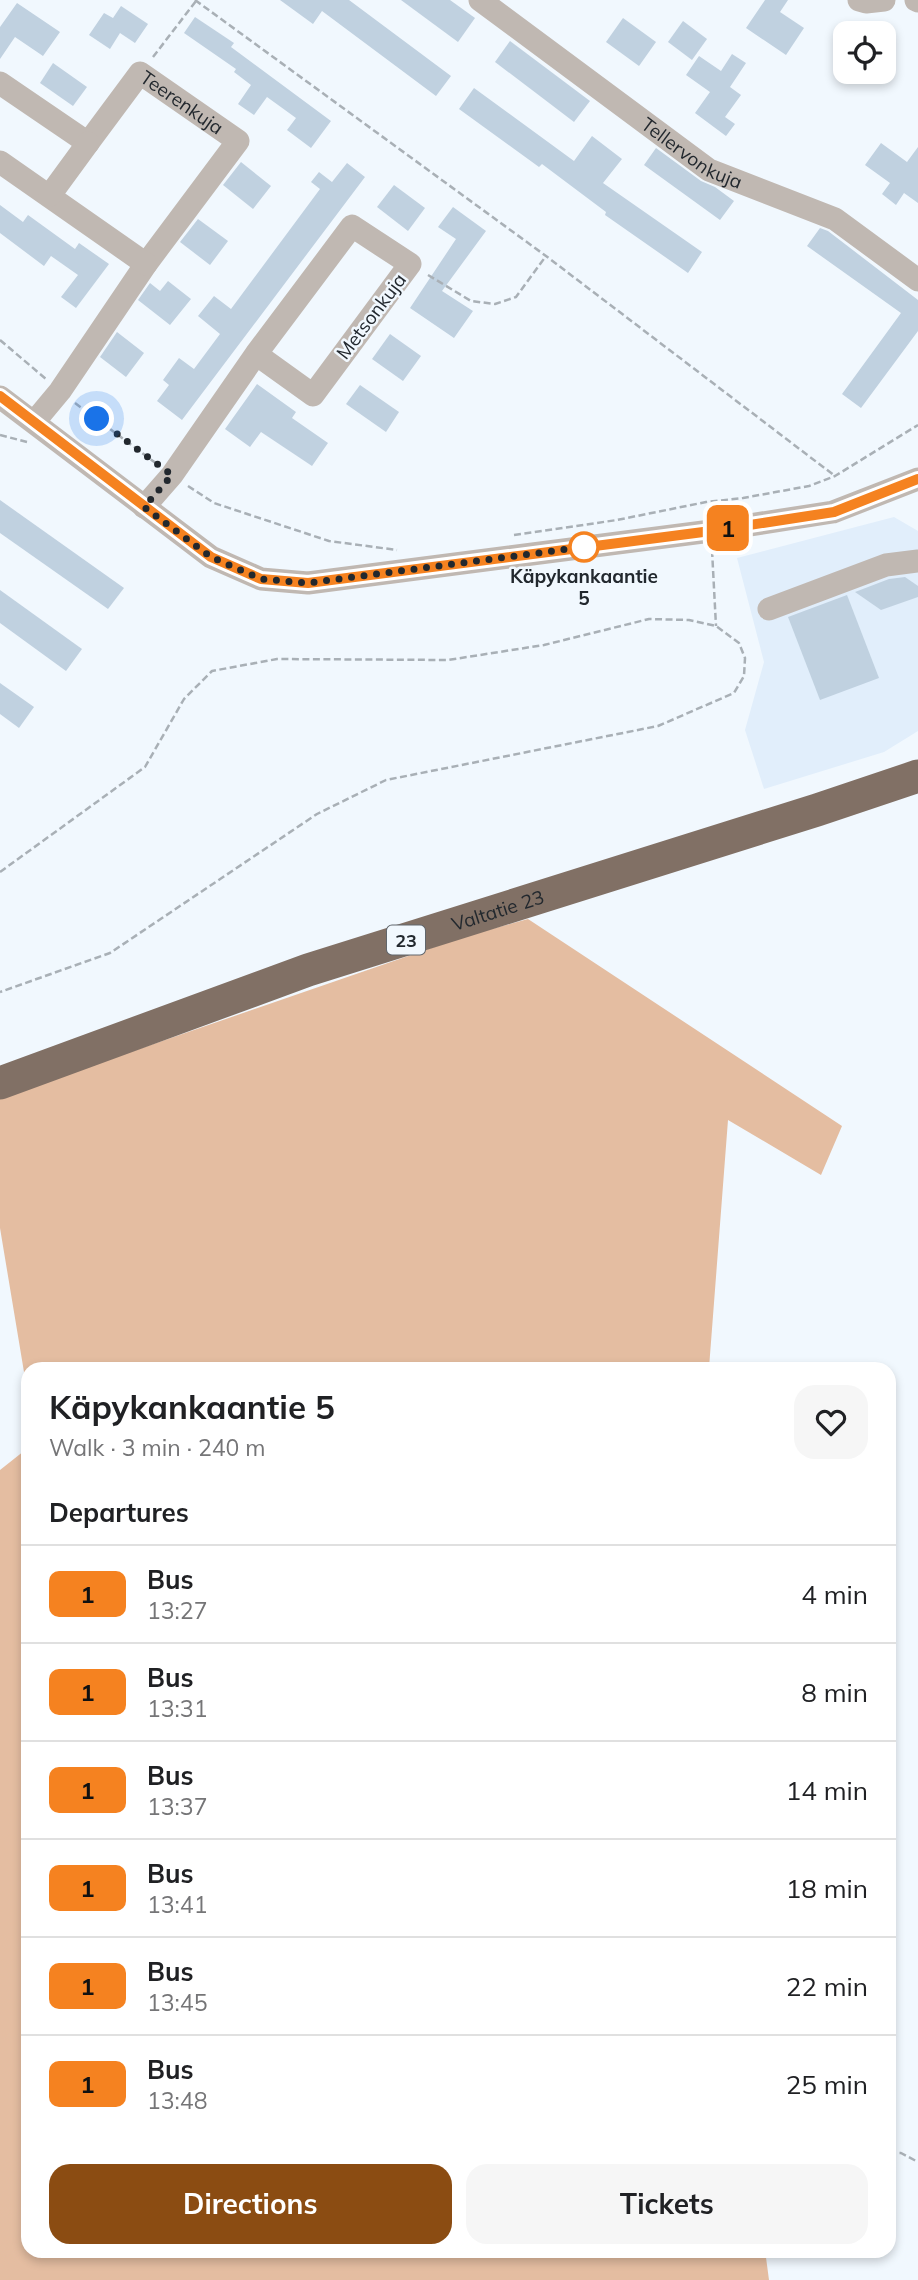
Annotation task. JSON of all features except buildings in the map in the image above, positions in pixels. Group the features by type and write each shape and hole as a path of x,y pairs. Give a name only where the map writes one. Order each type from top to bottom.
{"highway":[{"name":"Valtatie 23","path":"0,1083 308,971 918,776"}],"street":[{"name":"Tellervonkuja","path":"480,0 709,170 835,219 918,280"},
{"path":"859,0 884,0"},
{"name":"Teerenkuja","path":"35,421 60,391 146,264 238,141 140,73 50,195"},
{"path":"0,83 88,143"},
{"path":"0,162 146,264"},
{"name":"Metsonkuja","path":"144,507 172,475 256,354 352,226 410,264 313,395 256,354"},
{"path":"0,397 211,557 261,579 308,583 711,531 834,512 918,479"},
{"path":"769,609 886,565 918,561"}],"path":[{"path":"140,73 195,1 546,256 835,476"},
{"path":"410,264 471,301 495,304 516,297 546,256"},
{"path":"0,340 60,391 214,503 329,541 403,551"},
{"path":"513,535 617,520 809,485 835,476 918,425"},
{"path":"706,502 711,531 716,626"},
{"path":"0,872 145,767 184,699 212,671 277,659 448,660 544,645 649,619 689,620 716,626 739,643 745,658 744,676 734,693 658,726 386,780 317,814 110,953 0,992"},
{"path":"896,2152 901,2152 918,2162"}],"shaded area":[{"path":"894,517 918,531 918,731 884,752 764,789 745,730 764,662 737,558"},
{"path":"528,919 842,1126 821,1175 728,1120 709,1362 22,1362 0,1228 0,1097 469,935"},
{"path":"21,1453 21,2258 766,2258 769,2280 0,2280 0,1470"}],"bus line":[{"name":"1","path":"0,396 211,557 261,579 308,583 711,531 834,512 918,479"}],"place":[{"name":"Käpykankaantie 5","path":"584,547"}],"route":[{"path":"97,419 172,475 144,507 211,557 261,579 308,583 584,547"}]}
